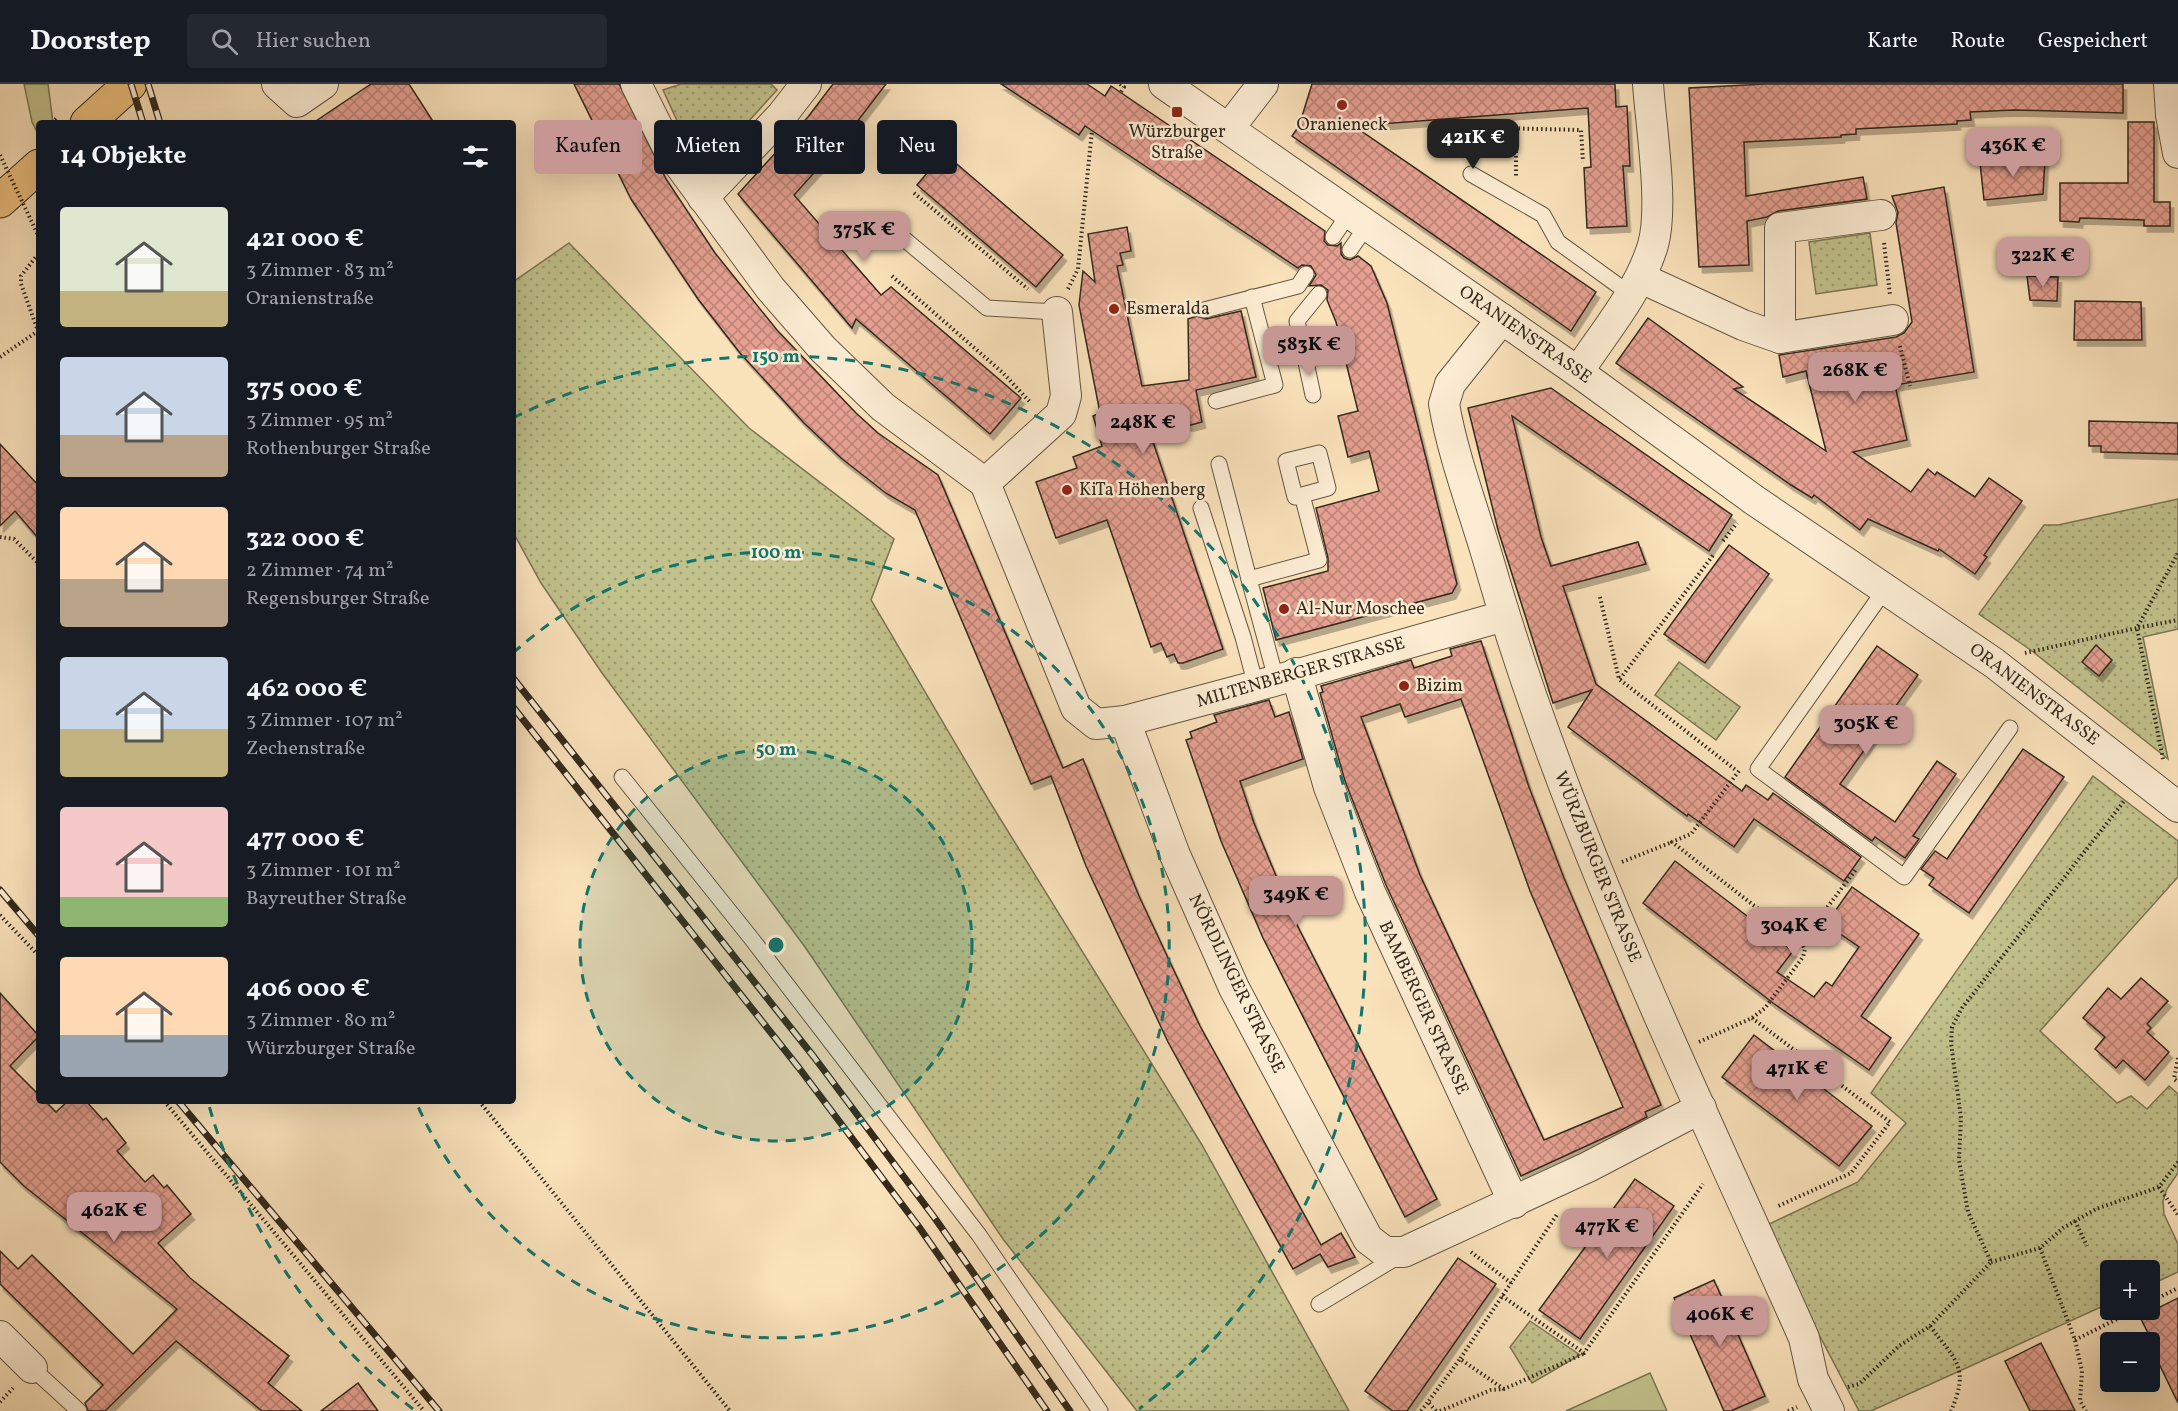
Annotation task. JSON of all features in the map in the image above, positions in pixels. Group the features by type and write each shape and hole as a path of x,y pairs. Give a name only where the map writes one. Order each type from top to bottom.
{"main road":[{"path":"90,120 130,84"},
{"path":"0,201 36,169"}],"street":[{"path":"277,84 297,102 323,84"},
{"path":"636,84 670,152 770,288 823,349 883,407 985,483 1076,708 1110,722"},
{"path":"703,198 782,115 806,84"},
{"path":"1228,128 1263,84"},
{"path":"1578,372 1635,286 1654,243 1657,209 1648,84"},
{"path":"2169,84 2171,115 2178,153"},
{"name":"ORANIENSTRASSE","path":"1175,87 1228,128 1578,372 1754,500 1994,663 2142,778 2176,800"},
{"path":"1780,338 1780,228 1881,215"},
{"path":"1635,286 1780,338 1893,320"},
{"path":"985,483 1061,414 1066,396 1057,312"},
{"name":"WÜRZBURGER STRASSE","path":"1502,319 1450,384 1444,404 1504,616 1547,744 1597,874 1804,1338 1813,1379 1825,1403"},
{"name":"MILTENBERGER STRASSE","path":"1110,722 1276,680 1504,616"},
{"name":"BAMBERGER STRASSE","path":"1276,680 1329,787 1370,892 1514,1203"},
{"name":"NÖRDLINGER STRASSE","path":"1110,722 1175,855 1234,988 1368,1239 1385,1252 1404,1252"},
{"path":"1404,1252 1514,1203 1701,1108"},
{"path":"0,1336 33,1368"}],"lane":[{"path":"1471,174 1543,215 1558,242 1635,286"},
{"path":"1333,237 1359,218"},
{"path":"1350,250 1359,218"},
{"path":"903,238 987,308 1057,312"},
{"path":"1204,310 1298,286 1306,274"},
{"path":"1313,395 1297,321 1319,294"},
{"path":"1216,401 1275,385 1252,297"},
{"path":"1219,464 1276,680"},
{"path":"1249,579 1319,560 1302,495"},
{"path":"1201,508 1243,637 1276,680"},
{"path":"1886,588 1758,769 1904,877 2010,728"},
{"path":"622,777 751,938 979,1235 1100,1411"},
{"path":"1319,1304 1404,1252"},
{"path":"33,1368 79,1411"}],"path":[{"path":"1120,84 1124,87 1121,92"},
{"path":"1456,122 1516,129 1533,127 1581,130 1583,162"},
{"path":"1516,129 1517,200"},
{"path":"914,193 1057,312 1078,269 1092,130"},
{"path":"0,155 36,231"},
{"path":"36,257 21,276 21,284 36,325"},
{"path":"892,276 1002,372 1050,423"},
{"path":"0,357 36,332"},
{"path":"0,537 14,540 36,561"},
{"path":"2176,800 2137,628 2178,553"},
{"path":"1619,679 1714,554"},
{"path":"1597,874 1691,834 1738,772 1619,679 1600,597"},
{"path":"1994,663 2020,654 2178,621"},
{"path":"1991,1262 1968,1212 1959,1160 1962,1118 1951,1043 1952,1027 1962,1008 2142,778"},
{"path":"1672,842 1801,942 1805,949 1803,957 1765,1008 1752,1018 1676,1051"},
{"path":"1801,942 1869,852"},
{"path":"0,915 36,953"},
{"path":"1750,1217 1851,1173 1890,1122 1752,1018"},
{"path":"2178,1058 2174,1079 2178,1082"},
{"path":"167,1104 424,1411"},
{"path":"480,1104 730,1411"},
{"path":"1428,1402 1438,1411 1491,1390 1504,1389 1584,1353 1723,1156"},
{"path":"1825,1403 1859,1384 1899,1346 1930,1326 1991,1262 2040,1248 2063,1228 2096,1209 2158,1187 2178,1162"},
{"path":"2158,1187 2178,1215"},
{"path":"1421,1411 1460,1359 1559,1211"},
{"path":"2075,1221 2087,1246"},
{"path":"1446,1234 1511,1283"},
{"path":"2040,1248 2075,1340 2082,1371 2080,1401 2086,1411"},
{"path":"2160,1297 2178,1288"},
{"path":"1502,1296 1584,1353"},
{"path":"2075,1340 2115,1320"},
{"path":"1930,1326 1959,1366 1962,1386 1951,1411"},
{"path":"1460,1359 1504,1389"}],"green space":[{"path":"24,84 48,84 53,120 36,120 36,130 32,122"},
{"path":"681,84 771,84 777,90 750,120 677,120 663,90"},
{"path":"1870,233 1877,285 1816,294 1809,242"},
{"path":"569,243 749,428 894,539 871,600 988,799 1202,1145 1349,1411 1137,1411 1003,1239 805,947 602,673 541,583 516,537 516,280"},
{"path":"2178,499 2178,629 2143,637 2168,759 2032,651 1979,614 2044,525 2058,525"},
{"path":"1679,662 1740,707 1716,740 1655,695"},
{"path":"2093,776 2178,841 2178,877 2040,1031 2117,1103 2131,1096 2147,1109 2169,1086 2178,1094 2178,1173 2167,1189 2163,1201 2164,1214 2178,1244 2178,1272 2160,1280 2160,1260 2100,1260 2100,1308 1871,1411 1859,1411 1814,1325 1767,1225 1858,1182 1906,1123 1871,1093"},
{"path":"1530,1321 1580,1355 1532,1383 1510,1347"},
{"path":"1650,1373 1667,1411 1566,1411"}],"building":[{"path":"371,84 409,84 432,120 317,120"},
{"path":"574,84 619,84 637,120 592,120"},
{"path":"833,84 886,84 858,120 805,120"},
{"path":"1001,84 1087,84 1105,96 1111,86 1325,231 1324,241 1328,245 1337,246 1341,243 1341,254 1344,258 1350,260 1358,256 1371,266 1387,303 1427,462 1457,584 1452,593 1276,640 1263,588 1328,571 1328,558 1316,508 1379,491 1369,451 1348,457 1338,416 1358,411 1336,322 1327,300 1328,290 1321,285 1309,286 1316,275 1311,266 1302,265 1298,268 1085,126 1079,135"},
{"path":"1312,84 1615,84 1616,107 1627,106 1630,166 1623,166 1627,226 1587,228 1584,168 1591,167 1588,108 1354,126 1596,292 1571,331 1292,136 1299,126"},
{"path":"1765,84 2123,84 2123,113 2014,110 1970,112 1971,120 1957,121 1957,124 1856,129 1856,134 1841,135 1841,137 1744,142 1746,196 1863,177 1867,199 1778,211 1767,217 1747,221 1749,265 1699,267 1689,88"},
{"path":"2128,122 2154,122 2154,202 2170,202 2170,226 2144,226 2144,220 2080,218 2079,222 2060,221 2060,183 2128,183"},
{"path":"642,130 654,155 654,174 664,174 715,253 777,330 878,433 938,475 1063,768 1083,759 1139,896 1200,1026 1321,1245 1341,1233 1355,1257 1328,1267 1320,1254 1293,1269 1168,1042 1086,866 1051,776 1031,784 915,510 887,494 841,458 804,423 740,353 698,299 631,199 619,174 642,174"},
{"path":"774,154 774,174 813,174 794,195 881,295 891,287 1021,398 990,434 856,319 852,328 738,194 756,174 762,174 762,168"},
{"path":"2014,158 2045,159 2043,194 1984,200 1980,163"},
{"path":"957,164 1063,255 1036,287 917,185 926,174 957,174"},
{"path":"1944,187 1974,372 1895,385 1907,440 1853,452 1911,492 1928,469 1935,475 1937,472 1975,497 1989,478 2022,501 1984,555 1987,557 1975,574 1939,549 1938,551 1868,519 1860,530 1814,495 1812,498 1791,485 1616,363 1648,318 1743,387 1734,389 1826,451 1806,371 1783,377 1779,355 1896,337 1904,333 1912,322 1896,223 1898,212 1892,196"},
{"path":"1127,227 1131,251 1120,253 1123,265 1117,266 1142,386 1189,380 1188,319 1197,316 1206,319 1241,311 1256,377 1196,390 1202,422 1191,425 1147,424 1223,649 1183,663 1178,663 1174,654 1167,657 1161,643 1151,647 1107,520 1056,538 1036,482 1077,468 1073,457 1102,446 1093,416 1100,413 1079,305 1083,271 1095,282 1088,234"},
{"path":"2027,276 2058,277 2057,301 2030,300"},
{"path":"2075,301 2141,302 2142,340 2074,340"},
{"path":"1551,388 1732,515 1709,551 1512,416 1541,537 1551,566 1638,542 1646,564 1563,586 1596,684 1742,791 1746,785 1768,800 1773,793 1861,857 1844,881 1754,819 1734,847 1688,814 1687,816 1568,727 1592,690 1553,703 1498,530 1468,408"},
{"path":"2089,421 2178,423 2178,454 2101,452 2101,446 2089,446"},
{"path":"0,444 36,483 36,536 15,511 0,526"},
{"path":"1729,545 1769,574 1705,663 1664,634"},
{"path":"1481,641 1529,787 1564,878 1661,1105 1645,1112 1647,1117 1521,1176 1386,885 1345,781 1320,693 1323,692 1321,686 1411,660 1414,668 1452,656 1450,649","holes":["1461,699 1530,891 1623,1107 1544,1140 1420,875 1361,717 1400,704 1405,717"]},
{"path":"2096,645 2112,660 2099,676 2082,662"},
{"path":"1877,646 1918,675 1840,784 1895,822 1937,761 1956,774 1913,836 1919,839 1905,858 1875,837 1872,841 1785,777"},
{"path":"1269,700 1275,717 1289,712 1303,759 1240,781 1254,823 1294,919 1437,1199 1405,1217 1263,938 1221,841 1186,740 1192,738 1190,732 1217,722 1214,715"},
{"path":"2023,749 2064,777 1969,913 1929,885 1934,878 1921,869 1935,851 1947,859"},
{"path":"1675,861 1793,951 1777,972 1814,997 1826,982 1832,986 1859,947 1826,924 1852,887 1919,934 1861,1016 1891,1038 1869,1070 1773,1003 1643,903"},
{"path":"2141,978 2168,1001 2147,1024 2151,1028 2147,1032 2169,1052 2145,1080 2123,1060 2116,1068 2095,1049 2105,1037 2083,1018 2108,988 2121,999"},
{"path":"0,993 36,1033 36,1039 10,1066 36,1092 36,1104 48,1104 56,1112 65,1104 89,1104 103,1120 106,1118 126,1143 117,1151 145,1182 153,1175 164,1188 167,1185 191,1214 158,1243 190,1278 289,1356 268,1383 302,1411 262,1411 176,1341 105,1411 88,1411 85,1403 103,1385 0,1284 0,1251 18,1269 32,1255 133,1354 177,1309 24,1186 0,1162"},
{"path":"1754,1035 1872,1126 1839,1166 1722,1077"},
{"path":"1635,1179 1674,1206 1580,1339 1539,1310"},
{"path":"1458,1258 1496,1284 1407,1411 1393,1411 1365,1391"},
{"path":"1714,1280 1765,1396 1731,1411 1724,1411 1674,1298"},
{"path":"2178,1298 2178,1403 2160,1366 2160,1332 2148,1332 2142,1320 2160,1320 2160,1307"},
{"path":"2041,1343 2075,1411 2030,1411 2005,1361"},
{"path":"358,1383 378,1411 321,1411"}],"railway":[{"path":"131,84 142,120"},
{"path":"148,84 159,120"},
{"path":"516,682 814,1057 934,1217 1070,1411"},
{"path":"516,711 799,1068 919,1227 1047,1411"},
{"path":"0,890 36,932"},
{"path":"181,1104 439,1411"}],"place":[{"name":"Oranieneck","path":"1342,105"},
{"name":"Würzburger Straße","path":"1177,112"},
{"name":"Esmeralda","path":"1114,309"},
{"name":"KiTa Höhenberg","path":"1067,490"},
{"name":"Al-Nur Moschee","path":"1284,609"},
{"name":"Bizim","path":"1404,686"}]}
